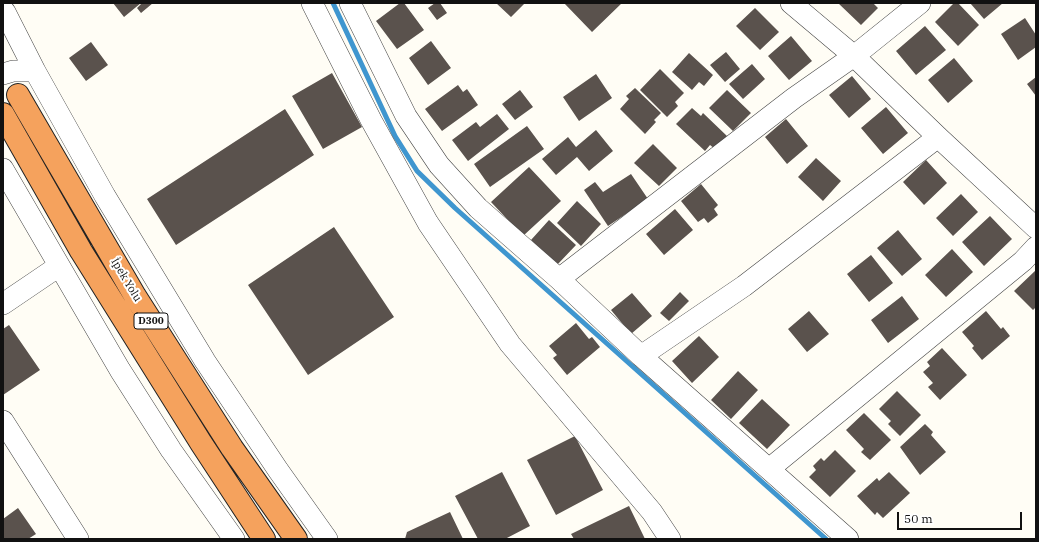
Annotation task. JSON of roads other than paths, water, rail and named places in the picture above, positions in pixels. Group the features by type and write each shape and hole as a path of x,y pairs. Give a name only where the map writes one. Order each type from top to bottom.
{"highway":[{"name":"İpek Yolu","path":"18,95 135,296 232,448 296,539"},
{"name":"İpek Yolu","path":"3,114 80,252 201,443 264,539"}],"street":[{"path":"312,3 371,120 428,223 510,344 652,512 670,539"},
{"path":"350,3 406,116 439,165 478,208 559,279 641,356 848,539"},
{"path":"791,3 854,56 1036,228"},
{"path":"559,279 794,98 854,56 920,3"},
{"path":"6,8 35,71 105,196 205,360 278,470 327,539"},
{"path":"3,74 13,71 35,71"},
{"path":"641,356 744,286 938,137"},
{"path":"3,169 120,370 171,450 234,539"},
{"path":"769,469 1022,261 1036,247"},
{"path":"3,304 59,266"},
{"path":"3,421 78,539"}],"waterway":[{"path":"333,3 395,136 417,171 455,208 826,539"}]}
